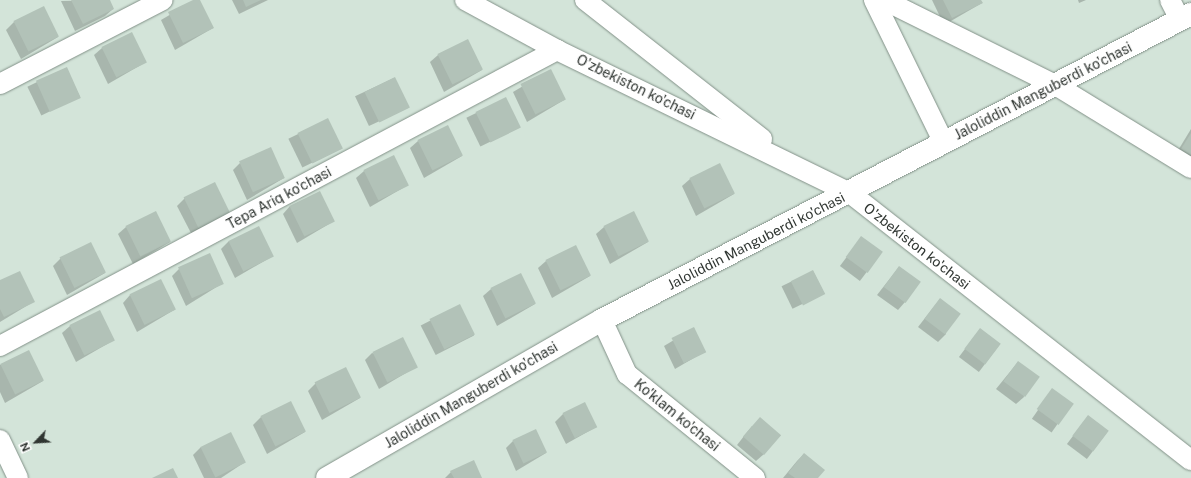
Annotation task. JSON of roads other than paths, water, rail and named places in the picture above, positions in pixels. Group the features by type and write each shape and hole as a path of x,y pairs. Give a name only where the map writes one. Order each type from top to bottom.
{"street":[{"path":"0,84 163,0"},
{"name":"O'zbekiston ko'chasi","path":"465,0 558,50 792,162 850,193 1191,460"},
{"path":"585,0 792,162"},
{"path":"874,0 944,142"},
{"path":"884,0 1057,86 1191,168"},
{"path":"1170,0 1186,17"},
{"name":"Jaloliddin Manguberdi ko'chasi","path":"327,478 602,320 850,193 944,142 1057,86 1186,17"},
{"name":"Tepa Ariq ko'chasi","path":"0,346 558,50"},
{"name":"Ko'klam ko'chasi","path":"602,320 627,374 755,478"},
{"path":"0,440 18,478"}]}
